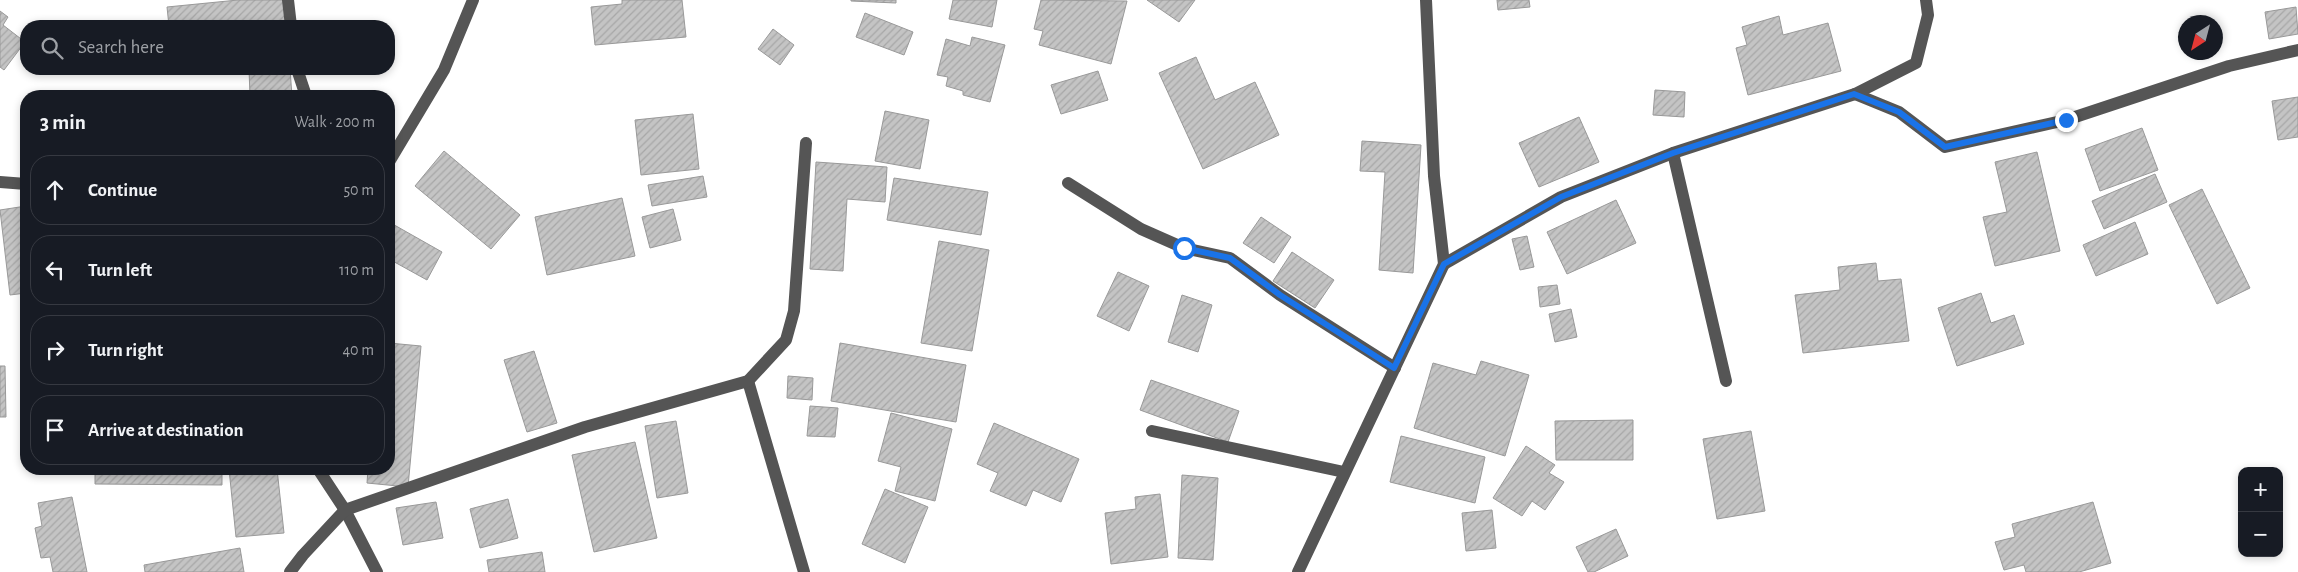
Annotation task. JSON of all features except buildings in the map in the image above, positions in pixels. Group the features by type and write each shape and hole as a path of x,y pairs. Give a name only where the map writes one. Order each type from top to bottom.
{"street":[{"path":"288,0 290,20"},
{"path":"395,152 444,70 473,0"},
{"path":"1298,572 1444,264 1434,176 1426,0"},
{"path":"1444,264 1561,197 1673,153 1854,94 1916,63 1928,15 1926,0"},
{"path":"1854,94 1899,112 1945,147 2066,120 2229,66 2298,50"},
{"path":"299,75 304,90"},
{"path":"290,572 303,555 345,510 585,427 748,381 786,340 794,311 806,143"},
{"path":"1673,153 1726,381"},
{"path":"0,182 20,184"},
{"path":"1068,183 1141,229 1184,248 1230,258 1280,295 1394,368"},
{"path":"748,381 804,572"},
{"path":"1152,431 1344,472"},
{"path":"322,475 345,510 377,572"}],"route":[{"path":"1184,248 1230,258 1280,295 1394,368 1444,264 1561,197 1673,153 1854,94 1899,112 1945,147 2066,120"}]}
